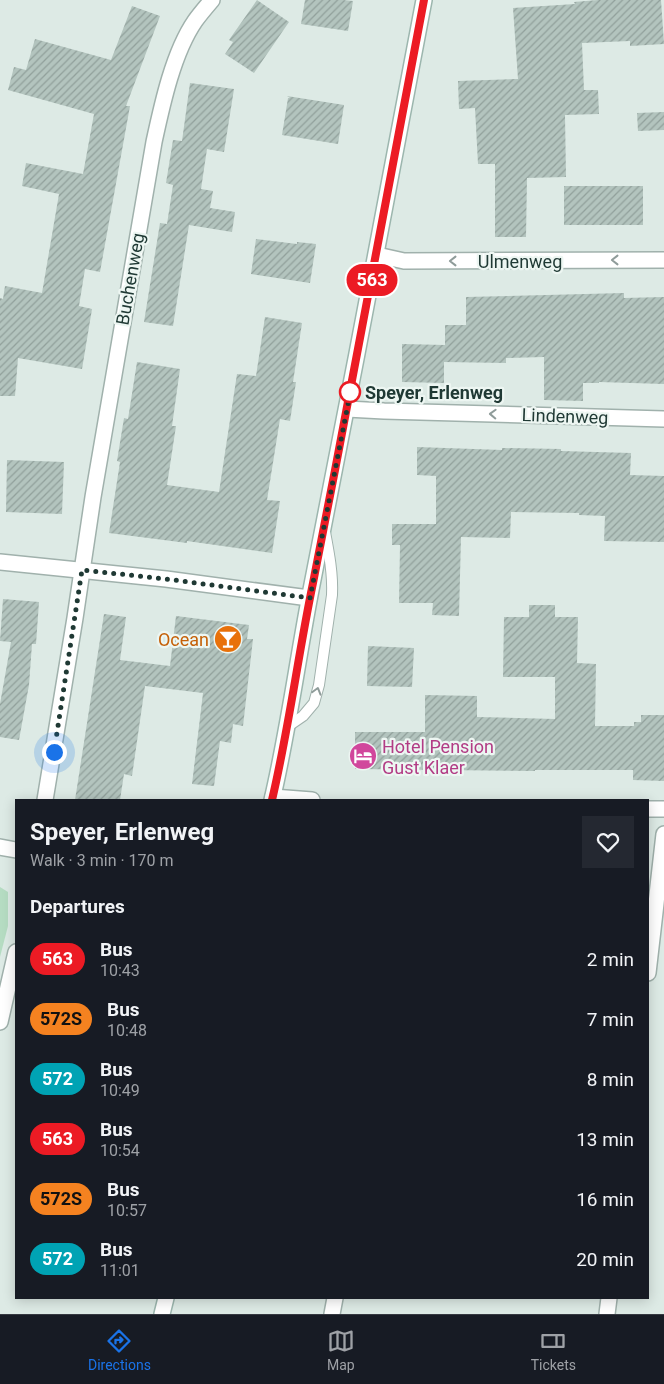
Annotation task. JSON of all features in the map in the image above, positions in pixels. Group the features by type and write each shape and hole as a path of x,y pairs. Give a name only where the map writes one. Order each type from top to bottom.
{"street":[{"name":"Buchenweg","path":"45,799 92,497 156,132 162,104 183,45 194,22 212,0"},
{"path":"292,799 273,798 424,0"},
{"name":"Ulmenweg","path":"377,255 404,261 664,260"},
{"name":"Lindenweg","path":"347,409 393,412 664,418"},
{"path":"0,562 166,579 310,598"},
{"path":"649,808 664,809"},
{"path":"649,964 664,834"},
{"path":"0,848 15,850"},
{"path":"0,1022 15,956"},
{"path":"162,1314 166,1299"},
{"path":"332,1314 336,1299"},
{"path":"607,1314 609,1299"}],"lane":[{"path":"287,727 303,716 314,703 319,685 333,581 324,527"}],"green space":[{"path":"0,887 8,892 8,926 0,957"}],"building":[{"path":"257,0 289,22 254,73 225,54 233,42 229,40"},
{"path":"305,0 353,1 348,31 301,24"},
{"path":"661,0 664,44 630,46 630,41 582,43 584,90 598,90 599,114 565,115 566,177 527,178 526,237 495,237 495,164 478,164 475,108 459,109 458,81 518,79 513,8 575,4 574,2"},
{"path":"132,6 160,16 126,106 130,106 100,272 85,269 79,306 92,309 82,369 18,358 15,396 0,396 0,298 3,299 5,286 42,293 59,194 22,186 26,163 83,174 94,114 8,90 14,67 26,70 35,39 111,60"},
{"path":"190,83 234,89 224,152 207,149 201,189 213,191 210,208 235,212 232,232 189,225 173,326 144,322 160,223 167,224 173,185 166,183 173,140 182,141"},
{"path":"287,96 344,105 338,144 282,135 288,98 290,98"},
{"path":"664,112 664,130 638,131 637,113"},
{"path":"564,186 643,186 643,225 564,225"},
{"path":"256,239 297,244 297,242 316,244 310,283 251,274"},
{"path":"624,293 624,298 664,297 664,384 583,383 583,401 544,400 544,357 506,358 506,363 444,362 444,383 402,382 402,344 445,345 445,325 466,325 466,297"},
{"path":"265,317 302,323 293,382 296,382 290,421 280,419 267,500 280,501 272,553 187,541 187,543 109,533 120,462 117,461 124,418 128,419 137,362 180,369 172,426 176,426 167,485 219,492 237,374 256,376"},
{"path":"417,447 502,450 502,448 561,449 561,451 631,453 630,475 664,476 664,542 604,541 605,516 579,515 579,513 511,512 510,538 461,537 459,616 432,615 433,603 399,603 400,545 392,545 392,524 436,524 436,476 417,475"},
{"path":"7,460 64,462 62,514 6,512"},
{"path":"3,599 39,602 36,644 32,644 29,685 19,740 0,737 0,704 11,642 0,641"},
{"path":"529,605 555,605 555,617 578,617 577,663 596,664 595,726 634,726 634,722 641,722 641,715 664,715 664,781 633,780 633,770 355,769 355,732 425,732 425,695 477,696 477,717 555,719 555,677 503,677 504,617 529,617"},
{"path":"104,614 126,617 120,660 170,666 176,616 249,625 247,639 253,639 243,726 233,724 231,743 220,741 214,786 192,784 203,693 145,686 132,776 124,774 120,799 75,799"},
{"path":"368,646 414,648 412,687 367,686"}],"bus line":[{"name":"563","path":"272,799 283,752 310,598 377,255 424,0"}],"place":[{"name":"Speyer, Erlenweg","path":"350,392"},
{"name":"Ocean","path":"228,639"},
{"name":"Hotel Pension Gust Klaer","path":"363,756"}],"route":[{"path":"54,752 82,570 310,598 351,389 350,392"}]}
